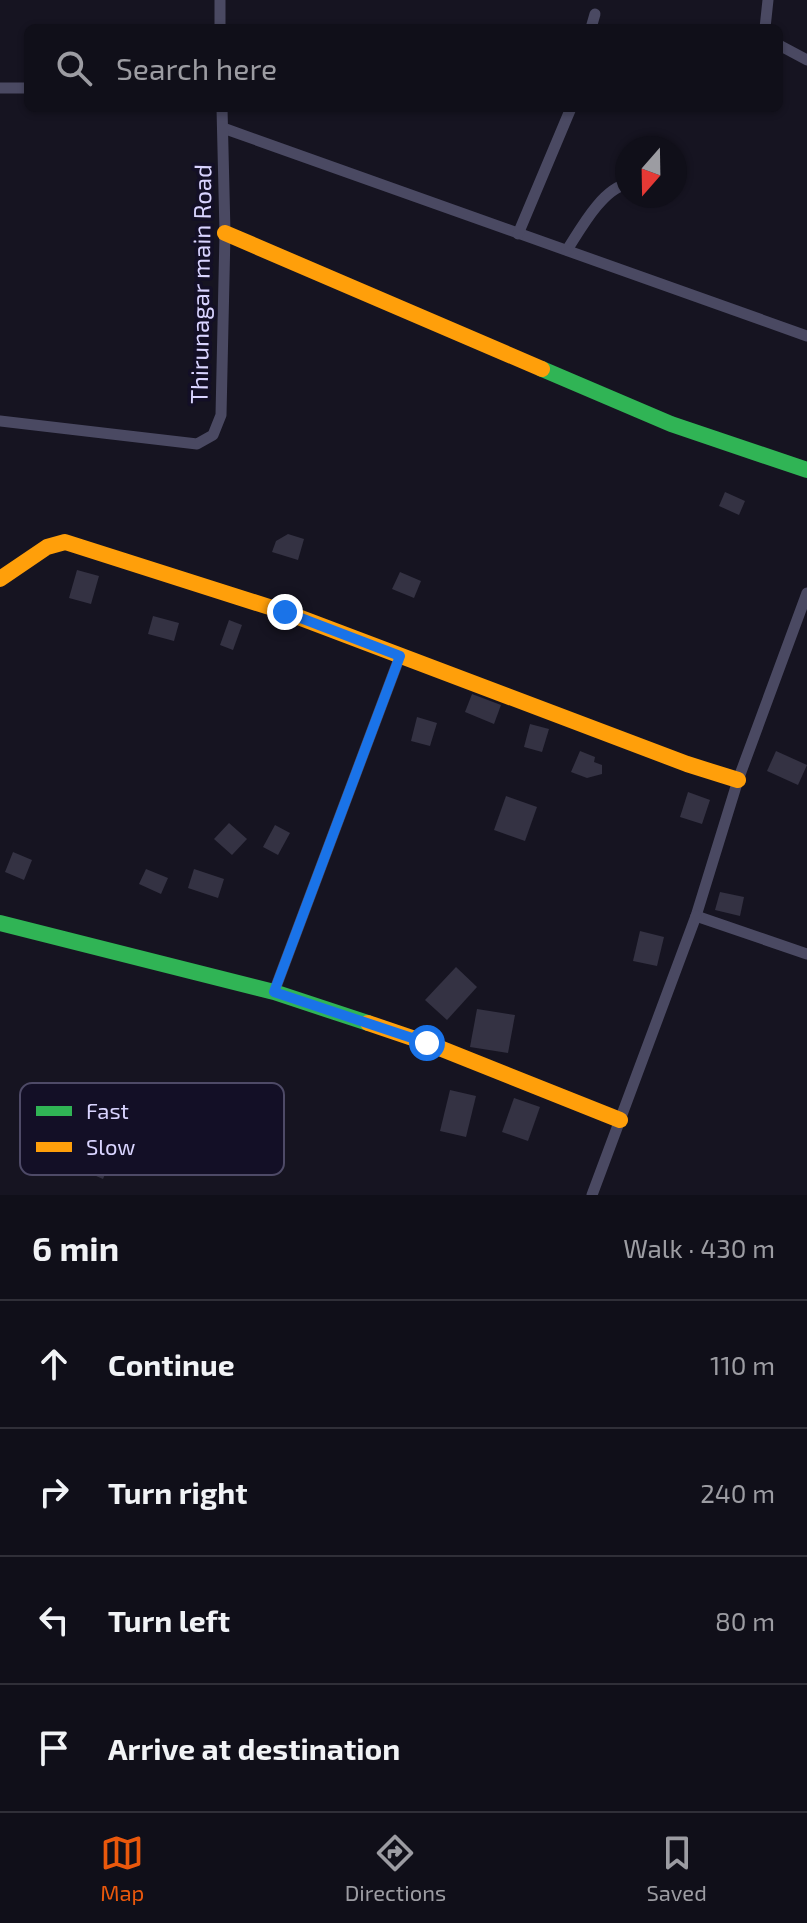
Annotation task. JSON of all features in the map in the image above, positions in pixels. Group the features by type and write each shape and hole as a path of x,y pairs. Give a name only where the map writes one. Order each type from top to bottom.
{"street":[{"path":"220,0 220,24"},
{"path":"765,24 768,0"},
{"path":"592,24 595,14"},
{"path":"783,47 807,60"},
{"path":"0,88 24,88"},
{"name":"Thirunagar main Road","path":"0,421 197,444 213,435 221,415 225,233 222,112"},
{"path":"518,234 569,112"},
{"path":"223,128 807,336"},
{"path":"567,250 598,205 615,190"},
{"path":"225,233 671,424 807,470"},
{"path":"0,579 47,547 65,542 285,612 673,759 738,780"},
{"path":"592,1195 696,916 738,780 807,593"},
{"path":"274,992 400,656"},
{"path":"696,916 807,954"},
{"path":"0,923 274,992 427,1043 620,1120"}],"building":[{"path":"725,492 745,501 739,515 719,506"},
{"path":"288,534 304,539 298,560 272,552 276,541"},
{"path":"77,570 99,576 91,604 69,598"},
{"path":"400,572 421,581 414,598 392,589"},
{"path":"153,616 179,623 174,641 148,634"},
{"path":"229,620 242,625 233,650 220,645"},
{"path":"472,694 501,705 494,724 465,712"},
{"path":"417,717 437,723 430,746 411,741"},
{"path":"530,724 549,729 542,752 524,747"},
{"path":"580,751 595,757 594,762 602,765 602,774 587,778 571,772"},
{"path":"776,751 807,765 798,785 767,771"},
{"path":"688,792 710,800 702,824 680,817"},
{"path":"506,796 537,807 525,841 494,830"},
{"path":"229,823 247,839 232,855 214,839"},
{"path":"275,825 290,833 278,855 263,847"},
{"path":"13,852 32,860 24,880 5,872"},
{"path":"146,869 168,878 161,894 139,884"},
{"path":"194,869 224,879 218,898 188,888"},
{"path":"720,892 744,897 740,916 715,910"},
{"path":"640,931 664,937 657,966 633,961"},
{"path":"456,967 477,987 447,1020 425,1000"},
{"path":"477,1009 515,1015 508,1053 470,1047"},
{"path":"450,1090 476,1096 466,1137 440,1131"},
{"path":"514,1098 540,1107 528,1141 502,1132"}],"traffic: fast":[{"path":"542,369 671,424 807,470"},
{"path":"0,923 274,992 368,1023"}],"traffic: slow":[{"path":"225,233 542,369"},
{"path":"0,579 47,547 65,542 285,612 687,764 738,780"},
{"path":"368,1023 427,1043 620,1120"}],"route":[{"path":"285,612 400,656 274,992 427,1043"}]}
